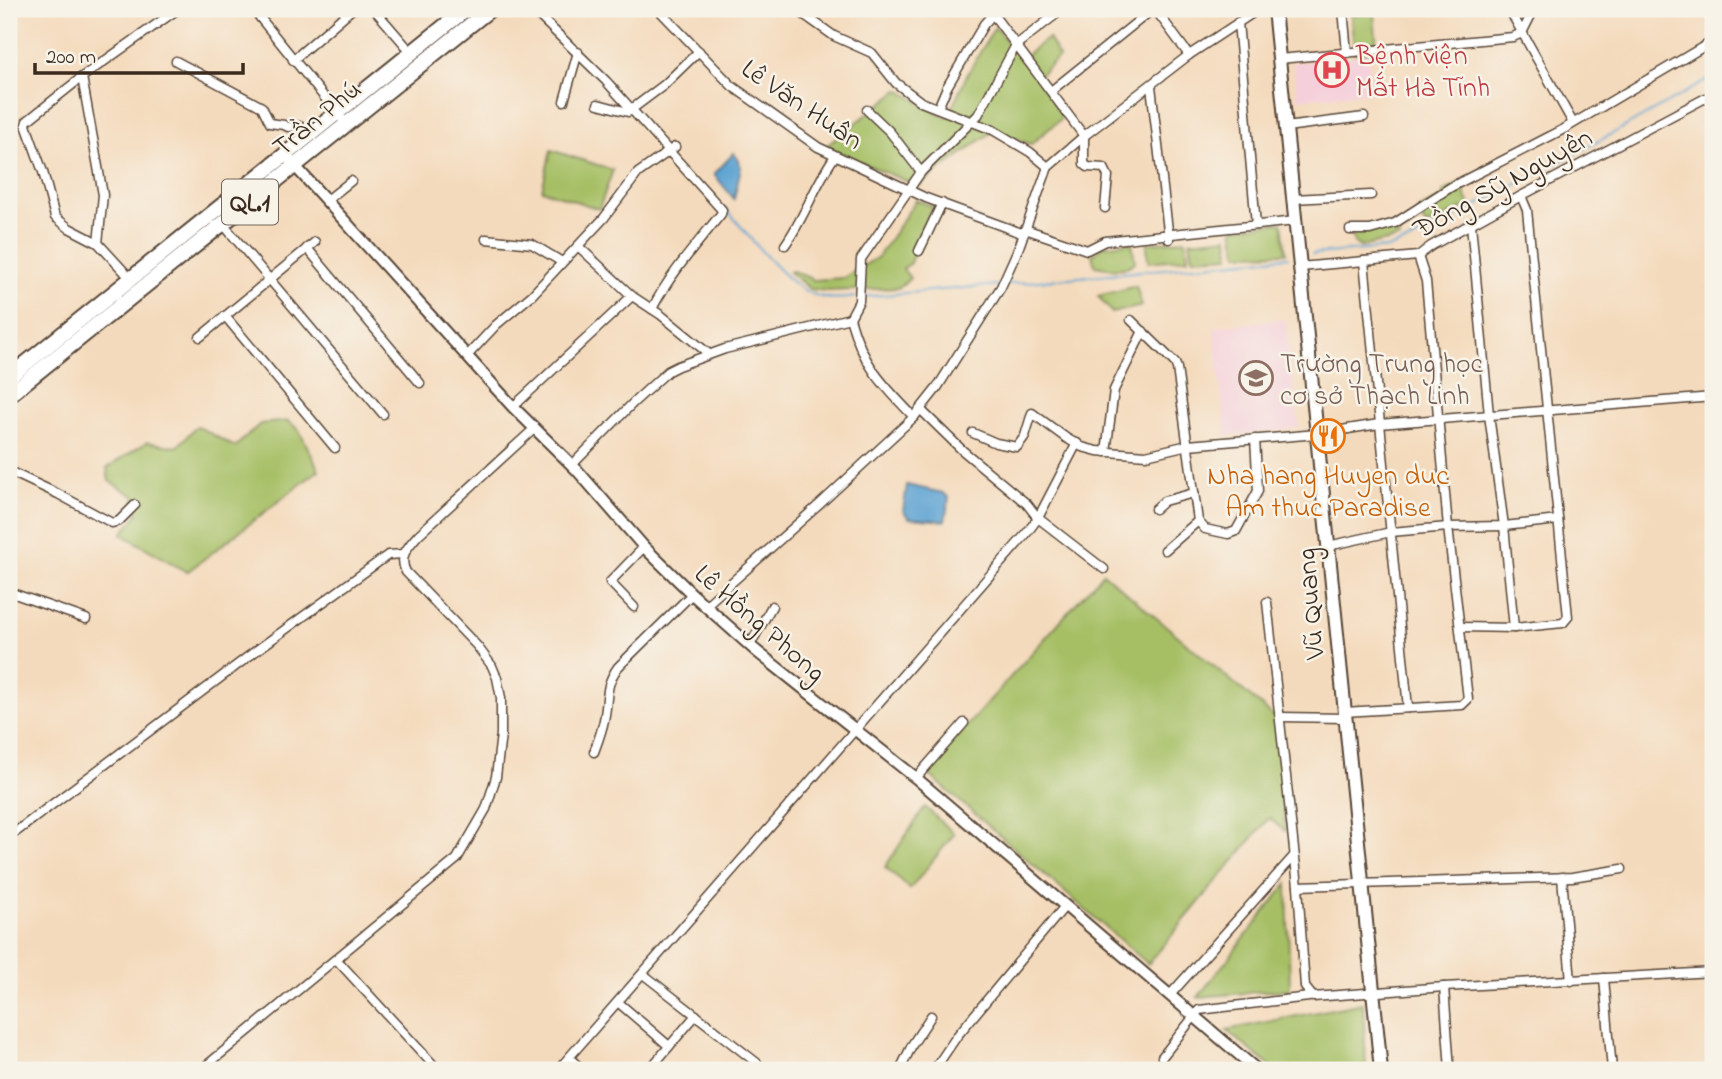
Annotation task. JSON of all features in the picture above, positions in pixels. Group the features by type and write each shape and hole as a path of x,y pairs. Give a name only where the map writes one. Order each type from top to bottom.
{"main road":[{"name":"Trần Phú","path":"9,377 223,224 290,161 307,138 342,118 412,53 466,9"},
{"name":"Trần Phú","path":"9,395 137,285 342,118 490,9"},
{"name":"Vũ Quang","path":"1274,9 1381,1070"}],"street":[{"path":"9,17 16,9"},
{"path":"137,285 98,243 69,228 55,216 26,125 27,121 82,77 178,9"},
{"path":"253,9 342,118"},
{"path":"293,60 352,9"},
{"path":"374,9 412,53"},
{"path":"532,9 635,108 722,210 663,289 652,309"},
{"name":"Lê Văn Huân","path":"658,9 732,86 818,147 942,204 1025,232 1087,250 1105,240 1168,237 1296,221"},
{"path":"796,9 834,36 873,53 896,83 921,102 993,130 1030,152 1048,167"},
{"path":"914,417 872,373 850,318 859,301 861,259 921,172 973,122 998,82 1016,45 1063,9"},
{"path":"1051,92 1154,9 1189,55"},
{"path":"705,606 914,417 937,388 1003,284 1048,167 1189,55 1259,9"},
{"path":"1343,9 1347,53"},
{"path":"1509,9 1573,123"},
{"path":"1279,60 1513,37 1522,33 1534,9"},
{"path":"938,108 947,87 991,11 1084,136 1084,164 1088,167 1104,168 1108,176 1105,208"},
{"path":"1238,22 1256,225"},
{"path":"1350,230 1370,230 1395,223 1451,187 1573,123 1713,41"},
{"path":"598,104 623,113 635,108 664,85 699,51"},
{"path":"564,101 578,52"},
{"path":"176,61 262,107 267,112 270,123 288,127 300,126 307,138"},
{"path":"82,77 103,195 98,243"},
{"path":"1150,86 1168,237"},
{"name":"Đồng Sỹ Nguyên","path":"1300,267 1418,256 1521,196 1713,94"},
{"path":"867,110 890,132 921,172"},
{"path":"1286,127 1364,117"},
{"path":"467,356 578,246 604,218 638,173 672,149"},
{"path":"785,246 835,156"},
{"name":"Lê Hồng Phong","path":"290,161 513,407 572,465 644,547 692,594 854,731 916,778 1257,1070"},
{"path":"326,201 351,181"},
{"path":"1293,199 1371,195"},
{"path":"1460,627 1514,628 1563,623 1568,617 1527,210 1521,196"},
{"path":"919,251 942,204"},
{"path":"223,224 383,414"},
{"path":"1471,224 1489,415 1514,628"},
{"path":"486,239 532,244 562,262"},
{"path":"200,337 311,245 420,383"},
{"path":"578,246 632,296 709,354"},
{"path":"1280,717 1344,715 1462,705 1467,702 1437,419 1426,281 1418,256"},
{"path":"1364,261 1408,708"},
{"path":"513,407 632,296"},
{"path":"225,316 335,448"},
{"path":"572,465 668,371 709,354 850,318"},
{"path":"1132,320 1175,363 1198,521 1205,529 1228,534 1237,531 1258,491 1255,439"},
{"path":"1106,452 1114,390 1143,331"},
{"path":"972,433 996,443 1017,446 1026,436 1032,413 1066,438 1088,449 1146,455 1188,445 1317,434 1379,424 1713,397"},
{"path":"920,409 962,450 1027,504 1038,518 1104,569"},
{"path":"201,1070 457,859 486,809 496,777 501,734 501,698 497,678 492,666 477,646 406,572 402,563 403,554 418,534 535,428"},
{"path":"558,1070 1038,518 1077,443"},
{"path":"9,471 112,523 119,521 135,505"},
{"path":"1155,509 1164,501 1194,493"},
{"path":"1328,546 1391,532 1504,526 1558,520"},
{"path":"1165,550 1198,521"},
{"path":"634,607 610,582 644,547"},
{"path":"9,837 226,672 388,555 403,554"},
{"path":"9,592 86,619"},
{"path":"594,752 604,719 607,687 611,676 692,594"},
{"path":"1267,602 1305,987 1308,993 1313,997 1713,972"},
{"path":"750,645 772,606"},
{"path":"916,778 964,723"},
{"path":"1170,995 1294,856"},
{"path":"1297,886 1562,877 1594,875 1622,869"},
{"path":"1562,877 1571,981"},
{"path":"935,1070 957,1036 1065,906"},
{"path":"337,960 438,1070"},
{"path":"643,974 757,1063 762,1070"},
{"path":"1604,978 1612,1070"},
{"path":"1444,987 1450,1070"},
{"path":"1161,1057 1199,1010 1309,997 1308,993"},
{"path":"619,1003 669,1046"},
{"path":"649,1070 696,1014"},
{"path":"900,1070 930,1016"},
{"path":"569,1058 583,1070"}],"shaded area":[{"name":"Bệnh viện Mắt Hà Tĩnh","path":"1368,55 1371,78 1382,77 1383,91 1298,99 1293,63"},
{"name":"Trường Trung học cơ sở Thạch Linh","path":"1285,319 1299,428 1226,436 1214,327"}],"green space":[{"path":"1374,13 1377,51 1354,53 1351,15"},
{"path":"995,27 1021,59 1048,38 1059,57 1037,77 1063,117 1031,144 993,131 918,186 825,147 899,90 947,118 968,73"},
{"path":"551,150 613,170 599,209 542,190"},
{"path":"1460,183 1470,205 1426,226 1418,210 1443,197 1443,192"},
{"path":"916,200 932,206 910,263 903,269 910,278 898,288 828,291 810,289 789,272 793,271 814,280 843,278 878,257"},
{"path":"1282,222 1286,253 1238,254 1233,228"},
{"path":"1351,224 1395,226 1400,238 1360,247 1354,243"},
{"path":"1228,237 1229,256 1193,258 1190,241"},
{"path":"1186,240 1188,258 1148,262 1147,243"},
{"path":"1132,242 1135,262 1116,269 1095,266 1092,255 1103,246"},
{"path":"1136,286 1142,306 1112,313 1098,296"},
{"path":"288,421 299,430 319,470 187,572 122,534 138,514 134,496 109,481 107,468 147,442 177,447 197,426 235,447 260,424"},
{"path":"1103,573 1278,720 1285,831 1269,818 1148,964 926,772"},
{"path":"925,807 954,834 910,889 885,867"},
{"path":"1287,884 1290,989 1198,997"},
{"path":"1363,1003 1366,1070 1275,1070 1226,1030"}],"water":[{"path":"734,153 741,167 734,199 714,174"},
{"path":"907,485 943,493 949,498 945,521 909,518 903,511"}],"waterway":[{"path":"1312,254 1389,248 1409,241 1610,135 1713,77"},
{"path":"726,209 766,256 801,288 823,297 855,297"},
{"path":"1007,284 1288,257"},
{"path":"861,297 998,285"}],"place":[{"name":"Bệnh viện Mắt Hà Tĩnh","path":"1332,70"},
{"name":"Trường Trung học cơ sở Thạch Linh","path":"1256,378"},
{"name":"Nha hang Huyen duc Am thuc Paradise","path":"1328,436"}]}
